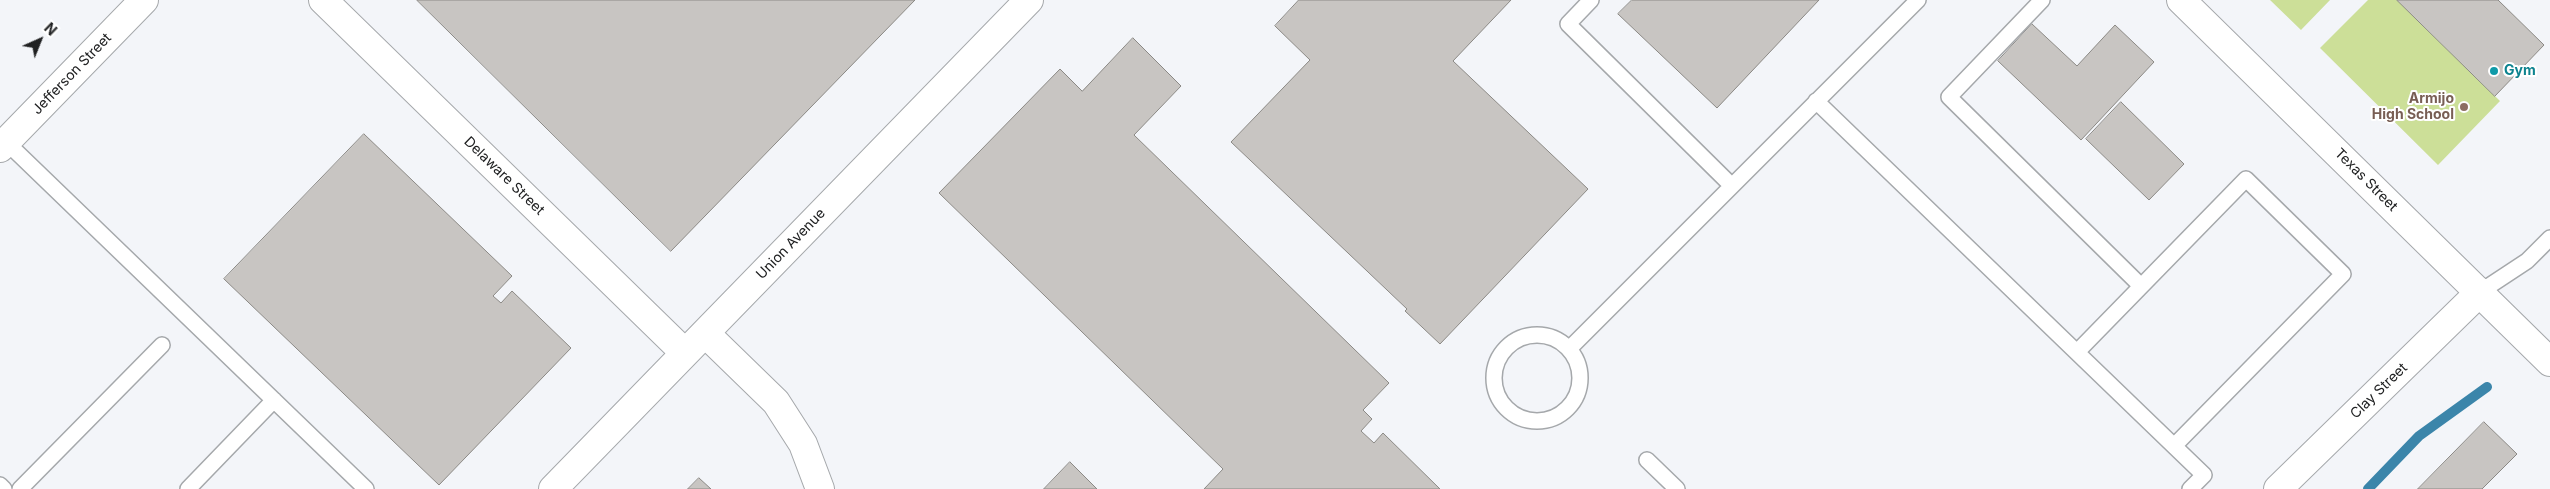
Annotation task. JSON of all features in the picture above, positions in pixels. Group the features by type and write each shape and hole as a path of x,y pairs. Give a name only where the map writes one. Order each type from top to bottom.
{"street":[{"name":"Jefferson Street","path":"2,142 144,0"},
{"name":"Delaware Street","path":"323,0 685,353"},
{"name":"Union Avenue","path":"554,489 1029,0"},
{"name":"Texas Street","path":"2182,0 2550,362"},
{"name":"Clay Street","path":"2278,489 2480,292"},
{"path":"705,333 776,402 803,444 820,489"}],"lane":[{"path":"1591,0 1568,24 1732,186"},
{"path":"1569,349 1918,0"},
{"path":"2042,0 1949,97 2141,286"},
{"path":"1816,101 2204,475 2190,489"},
{"path":"2,142 366,489"},
{"path":"2078,352 2246,179 2343,274 2175,445"},
{"path":"2480,292 2527,261 2550,238"},
{"path":"1542,335 1556,340 1569,349 1578,364 1580,381 1575,398 1564,411 1549,420 1531,421 1514,414 1501,402 1495,386 1495,367 1502,353 1512,342 1527,336 1542,335"},
{"path":"20,489 162,345"},
{"path":"188,489 274,400"},
{"path":"1647,460 1677,489"},
{"path":"0,485 4,489"}],"green space":[{"path":"2270,0 2330,0 2301,30"},
{"path":"2368,0 2397,0 2500,101 2438,165 2320,48"}],"building":[{"path":"417,0 915,0 671,251"},
{"path":"1299,0 1511,0 1453,61 1588,189 1440,344 1405,311 1407,309 1231,142 1310,60 1275,26"},
{"path":"1632,0 1819,0 1717,108 1618,14"},
{"name":"Gym","path":"2397,0 2498,0 2544,45 2495,96"},
{"path":"2032,24 2077,66 2115,25 2154,62 2081,140 1998,61"},
{"path":"1133,38 1181,86 1134,135 1389,383 1363,410 1372,419 1361,431 1374,443 1383,433 1440,489 1204,489 1223,469 939,193 1060,69 1082,91"},
{"path":"2121,102 2184,164 2149,200 2086,139"},
{"path":"364,134 512,276 493,296 501,303 512,291 571,348 439,485 224,279"},
{"path":"2484,422 2517,454 2482,489 2418,489"},
{"path":"1070,462 1097,489 1044,489"},
{"path":"699,478 711,489 688,489"}],"waterway":[{"path":"2368,489 2419,436 2487,387"}],"place":[{"name":"Gym","path":"2494,71"},
{"name":"Armijo High School","path":"2464,107"}]}
